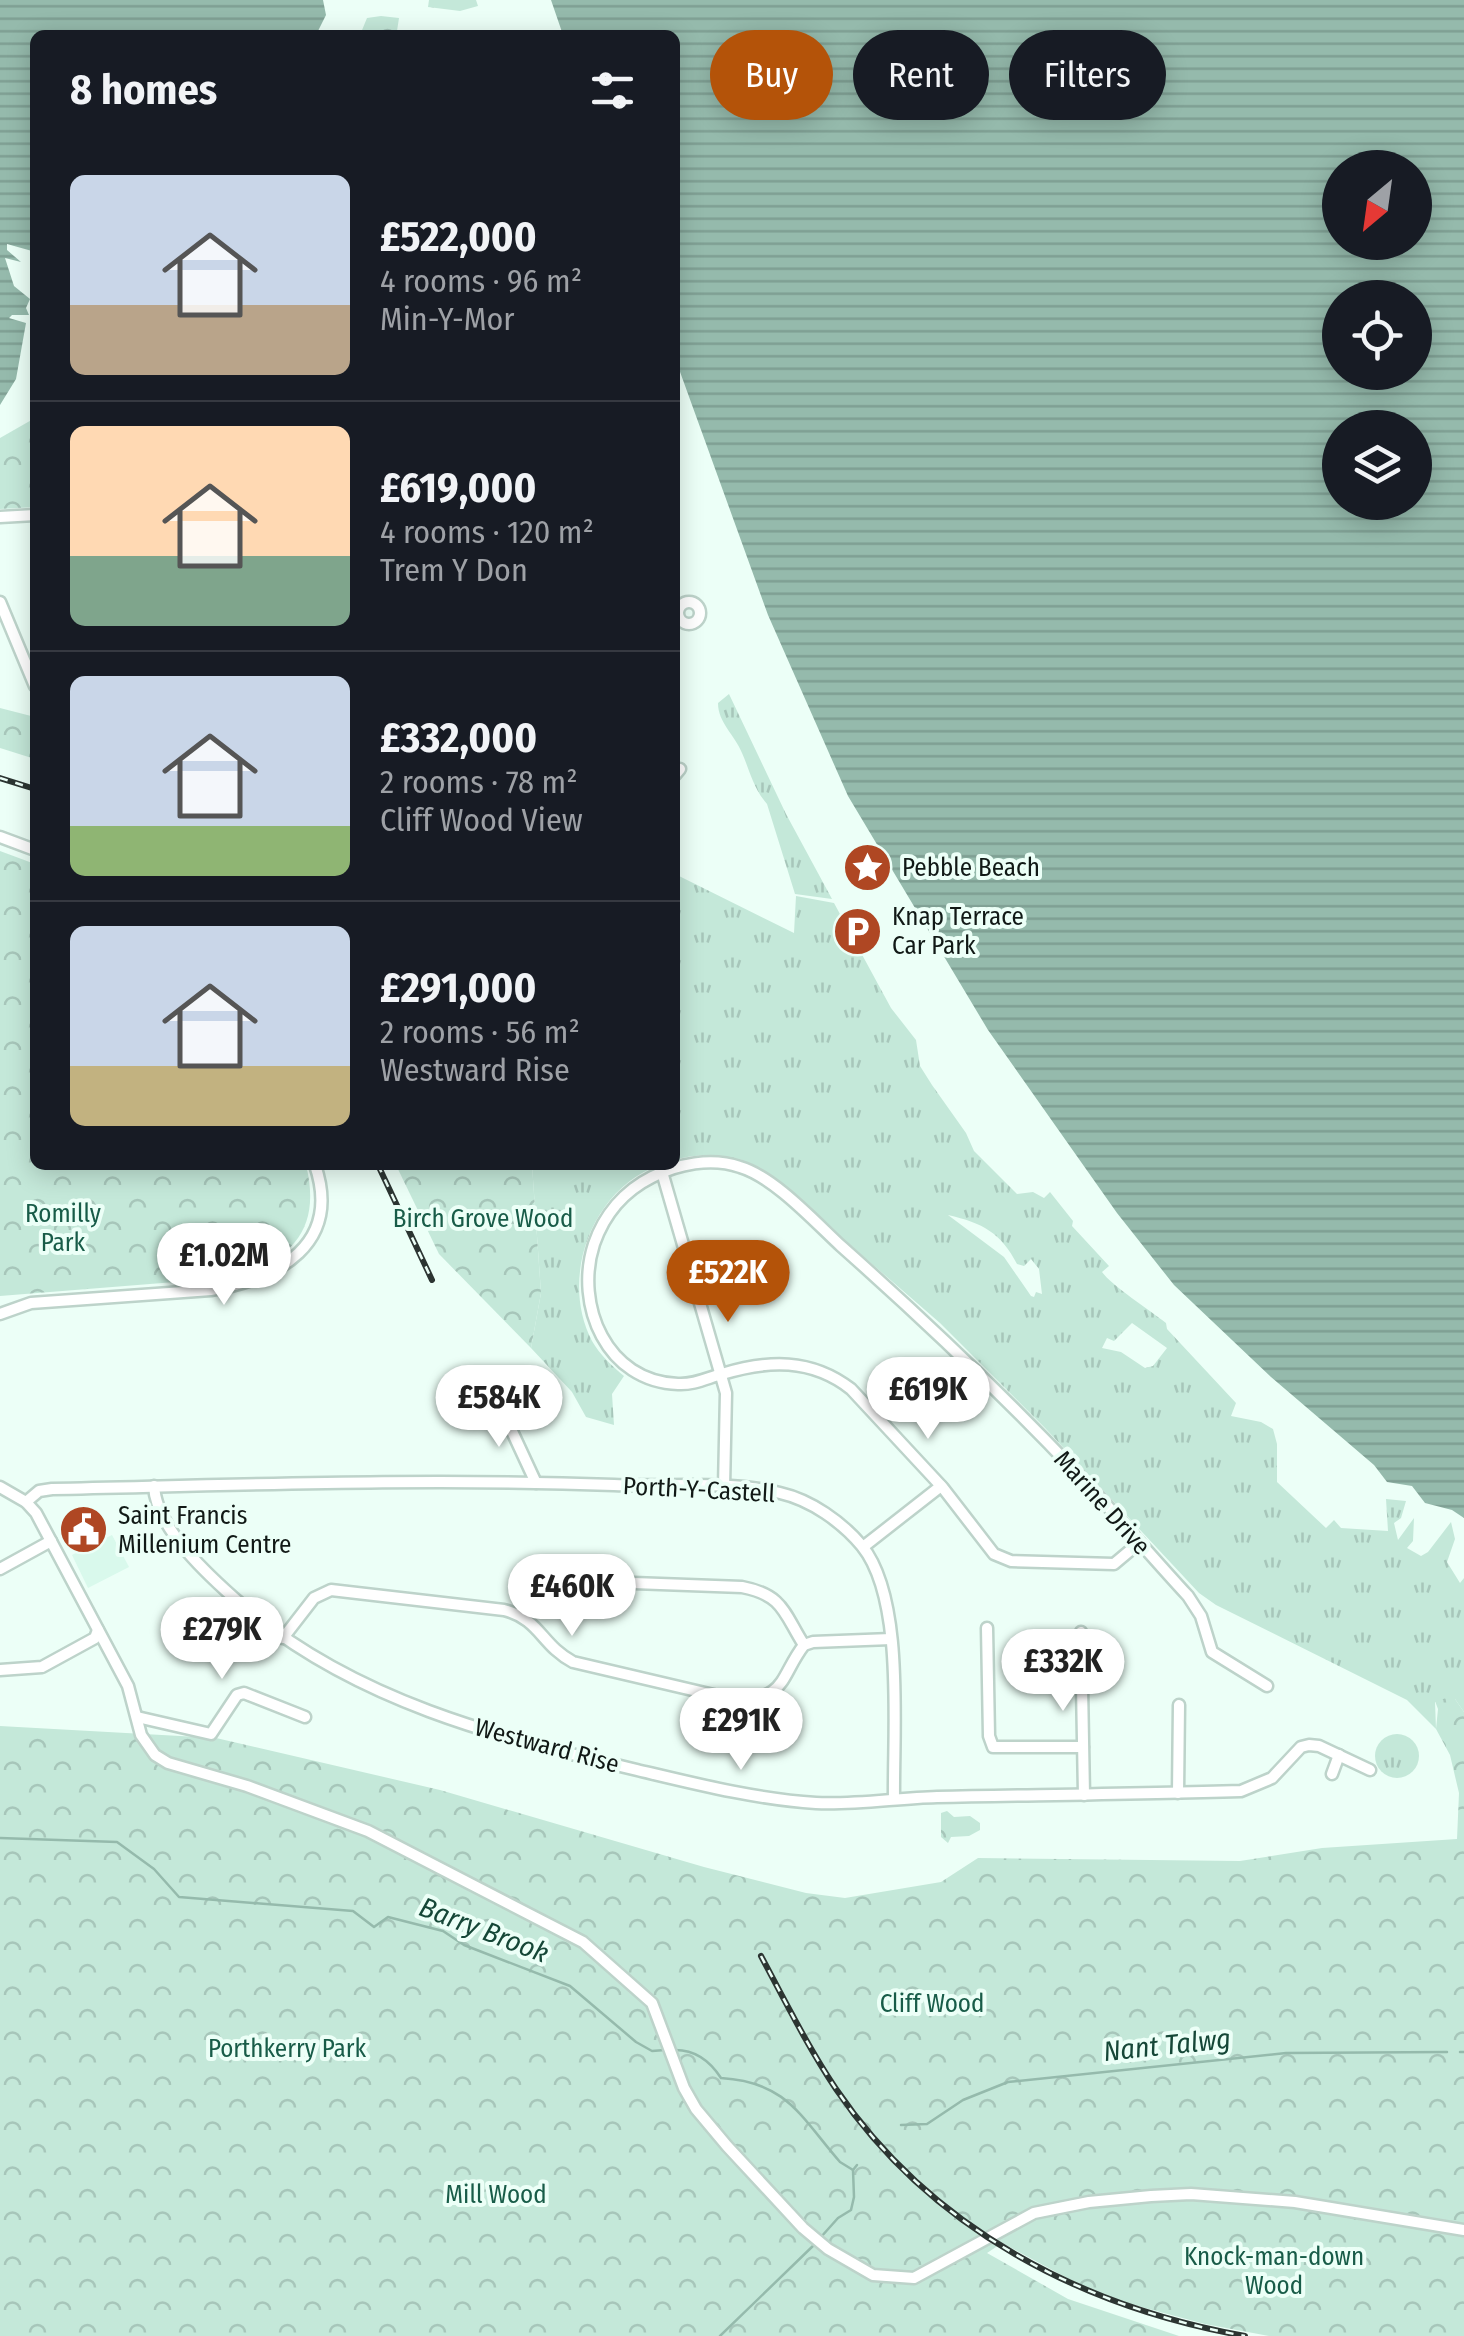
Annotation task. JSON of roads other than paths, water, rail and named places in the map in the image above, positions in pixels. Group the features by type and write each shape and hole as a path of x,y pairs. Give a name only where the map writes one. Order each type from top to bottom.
{"street":[{"path":"0,517 30,515"},
{"path":"0,602 30,674"},
{"path":"0,837 30,848"},
{"name":"Marine Drive","path":"680,1167 720,1163 759,1175 933,1328 1079,1474 1138,1542 1201,1616 1212,1652 1267,1686"},
{"path":"0,1314 31,1303 212,1290 241,1285 269,1273 288,1263 315,1233 322,1192 316,1170"},
{"name":"Marine Drive","path":"669,1170 624,1195 599,1231 588,1280 594,1325 613,1353 630,1368 655,1380 678,1384 784,1362 812,1367 837,1378 941,1486 994,1554 1011,1561 1114,1564 1138,1542"},
{"path":"662,1172 722,1374 727,1418 724,1487"},
{"path":"695,1286 738,1275 759,1293"},
{"path":"498,1401 536,1482"},
{"name":"Porth-Y-Castell","path":"26,1502 39,1491 52,1489 536,1482 724,1487 768,1491 799,1499 822,1511 863,1547 884,1590 891,1639 894,1798"},
{"name":"Westward Rise","path":"154,1486 160,1515 225,1591 284,1638 327,1664 398,1699 489,1733 674,1779 778,1800 822,1803 1240,1791 1272,1778 1302,1747 1309,1746 1319,1746 1370,1770"},
{"path":"863,1547 941,1486"},
{"path":"0,1487 26,1502 36,1513 128,1686 146,1746 168,1763 368,1830 584,1942 652,2004 696,2109 813,2236 873,2275 914,2278 1034,2213 1089,2202 1190,2194 1348,2208 1464,2230"},
{"path":"0,1568 51,1541"},
{"path":"524,1615 542,1600 579,1581 742,1588 764,1593 778,1602 790,1615 804,1645"},
{"path":"284,1638 314,1598 332,1590 410,1598 524,1615 552,1648 573,1662 736,1700 752,1700 781,1685 804,1645 891,1639"},
{"path":"988,1628 989,1736 993,1747 1083,1747"},
{"path":"0,1670 42,1667 95,1638 98,1630"},
{"path":"1081,1632 1084,1795"},
{"path":"138,1717 211,1734 237,1695 244,1693 305,1717"},
{"path":"1178,1793 1179,1704"},
{"path":"1332,1774 1340,1756"}],"waterway":[{"name":"Barry Brook","path":"0,1838 117,1842 154,1869 179,1897 353,1911 374,1927 388,1917 443,1931 464,1945 570,1986 636,2042 652,2051 665,2050"},
{"name":"Barry Brook","path":"673,2050 701,2057 721,2078 762,2086 777,2094 802,2116 840,2162 853,2170"},
{"name":"Nant Talwg","path":"901,2125 927,2124 963,2100 1008,2082 1286,2053 1447,2052"},
{"name":"Nant Talwg","path":"821,2237 851,2210 853,2170 857,2165"},
{"name":"Nant Talwg","path":"720,2336 816,2243"}],"railway":[{"path":"0,778 30,787"},
{"path":"380,1170 432,1280"},
{"path":"761,1956 836,2089 874,2139 917,2183 964,2221 1069,2282 1126,2305 1245,2336"}],"place":[{"name":"Pebble Beach","path":"867,868"},
{"name":"Knap Terrace Car Park","path":"857,931"},
{"name":"Saint Francis Millenium Centre","path":"83,1530"}],"park label":[{"name":"Birch Grove Wood","path":"483,1219"},
{"name":"Romilly Park","path":"63,1228"},
{"name":"Cliff Wood","path":"932,2004"},
{"name":"Porthkerry Park","path":"287,2049"},
{"name":"Mill Wood","path":"496,2195"},
{"name":"Knock-man-down Wood","path":"1274,2272"}]}
